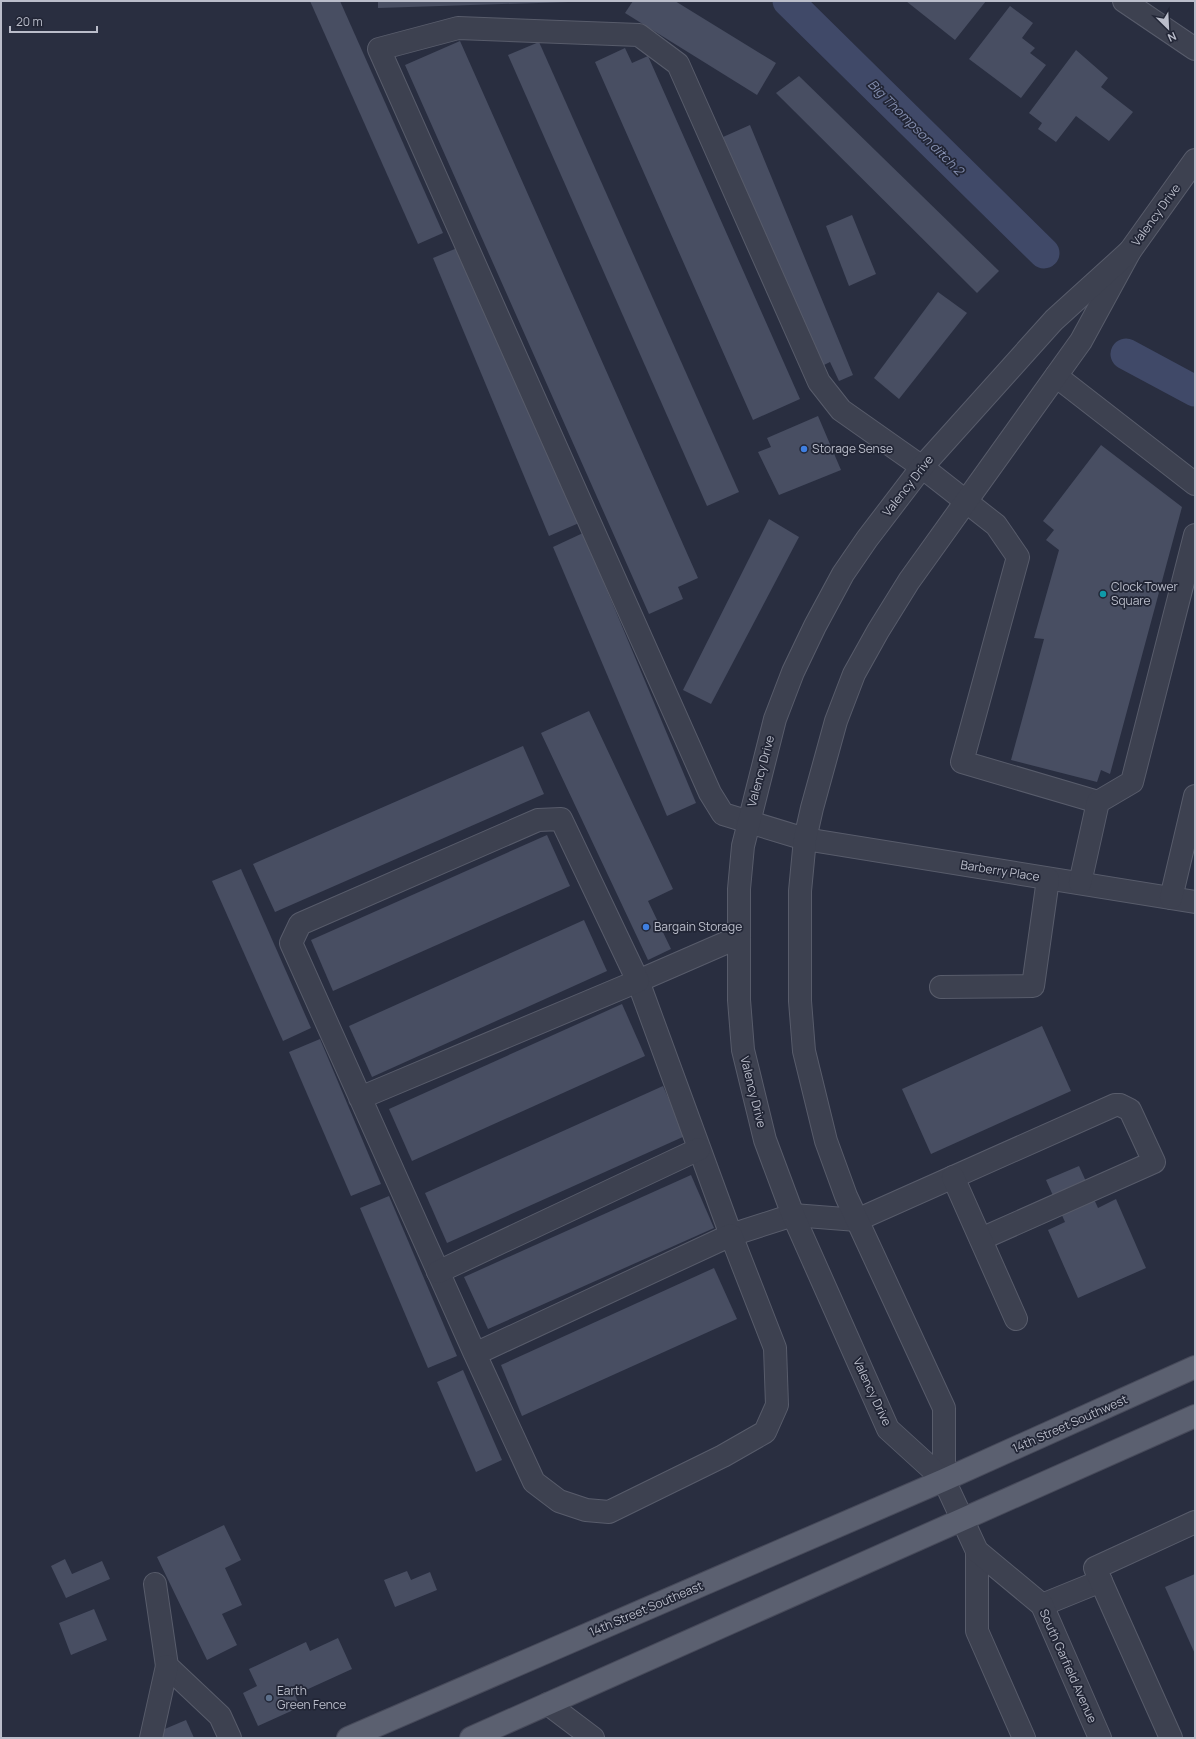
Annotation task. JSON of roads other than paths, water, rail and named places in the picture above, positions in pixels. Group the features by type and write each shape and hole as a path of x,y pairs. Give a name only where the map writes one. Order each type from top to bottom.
{"main road":[{"name":"14th Street Southwest","path":"944,1480 1195,1367"},
{"path":"471,1738 1195,1416"},
{"name":"14th Street Southeast","path":"348,1738 944,1480"}],"street":[{"path":"1124,1 1195,49"},
{"name":"Barberry Place","path":"922,466 841,410 819,382 678,64 639,35 458,28 379,49 710,793 723,814 805,839 1195,902"},
{"name":"Valency Drive","path":"944,1480 944,1408 846,1196 826,1141 804,1051 800,1001 800,891 805,839 836,721 854,674 878,632 909,581 1081,341 1130,251 1195,160"},
{"name":"Valency Drive","path":"944,1480 888,1429 793,1215 765,1140 743,1050 739,1000 739,889 742,846 775,719 793,672 815,626 843,574 867,539 922,466 1054,320 1130,251"},
{"path":"1056,376 1195,484"},
{"path":"922,466 996,525 1018,557 962,762 1098,802 1132,782 1195,535"},
{"path":"1171,898 1195,796"},
{"path":"1080,884 1098,802"},
{"path":"561,819 638,981 731,1235 775,1348 777,1405 765,1432 723,1456 609,1512 586,1510 559,1501 534,1482 438,1272 291,943 300,924 538,820 561,819"},
{"path":"941,987 1033,986 1048,878"},
{"path":"360,1098 739,937"},
{"path":"475,1354 731,1235 793,1215 857,1220 1115,1105 1120,1105 1130,1110 1154,1162 981,1239"},
{"path":"438,1272 699,1149"},
{"path":"953,1177 1016,1319"},
{"name":"South Garfield Avenue","path":"944,1480 977,1551 1042,1605 1100,1738"},
{"path":"1171,1738 1095,1568 1195,1522"},
{"name":"South Garfield Avenue","path":"977,1551 977,1631 1024,1738"},
{"path":"1042,1605 1101,1581"},
{"path":"151,1738 167,1666 155,1584"},
{"path":"167,1666 220,1716 230,1738"},
{"path":"548,1704 593,1738"}],"waterway":[{"name":"Big Thompson ditch 2","path":"788,1 1044,253"},
{"name":"Big Thompson ditch 2","path":"1126,354 1195,391"}],"place":[{"name":"Storage Sense","path":"804,449"},
{"name":"Clock Tower Square","path":"1103,594"},
{"name":"Bargain Storage","path":"646,927"},
{"name":"Earth Green Fence","path":"269,1698"}]}
